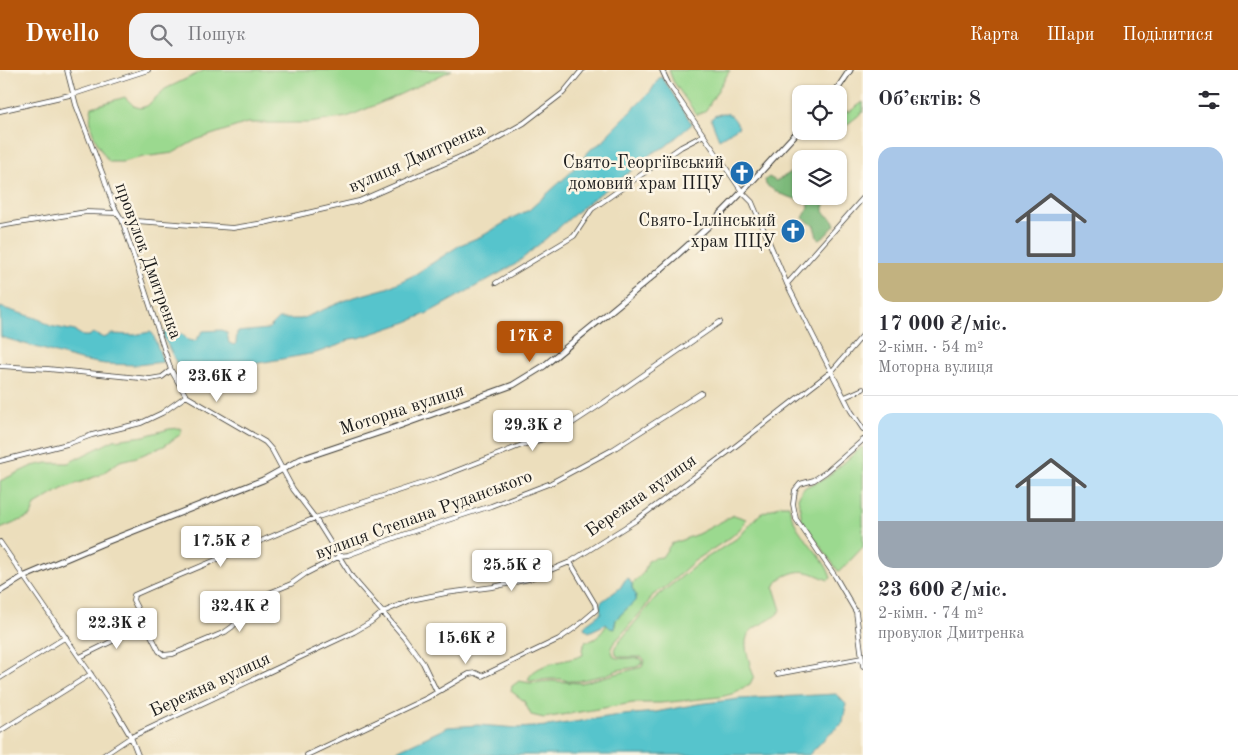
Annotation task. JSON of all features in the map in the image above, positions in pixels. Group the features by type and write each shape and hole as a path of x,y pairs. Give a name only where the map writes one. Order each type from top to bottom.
{"street":[{"name":"провулок Дмитренка","path":"67,70 76,105 116,213 122,220 172,370 186,396"},
{"path":"0,111 74,94 148,70"},
{"name":"вулиця Дмитренка","path":"122,220 233,228 264,223 359,200 478,149 524,123 563,93 582,70"},
{"path":"662,70 668,83 743,193 752,202 787,284 863,429"},
{"path":"840,85 850,70"},
{"path":"496,283 574,236 592,209 681,146 704,135"},
{"name":"Моторна вулиця","path":"0,591 24,577 263,480 301,458 513,386 544,366 648,280 700,234 743,193 792,138"},
{"path":"787,284 863,198"},
{"path":"0,226 86,212 116,213"},
{"path":"80,658 146,625 133,600 134,595 315,518 438,478 550,436 603,403 720,322"},
{"name":"Бережна вулиця","path":"104,755 131,737 354,632 383,612 410,600 493,587 529,579 570,562 635,521 728,452 832,371 863,335"},
{"path":"0,366 150,379 162,377 172,370"},
{"path":"845,397 863,388"},
{"name":"вулиця Степана Руданського","path":"146,625 159,651 164,655 173,654 225,632 236,624 252,600 291,584 305,574 340,556 348,555 491,506 551,483 612,450 701,393"},
{"path":"0,461 141,423 162,414 186,396 265,442 283,468 293,489 315,518 356,583 404,636 423,663 437,692"},
{"path":"863,440 826,472 814,480 800,484 795,490 792,504 796,519 835,576 856,612 863,666"},
{"path":"0,542 91,674 131,737 138,755"},
{"path":"307,755 437,692 469,674 476,673 482,676 559,639 596,610 595,604 570,562"},
{"path":"856,612 863,609"},
{"path":"0,678 66,637"},
{"path":"777,674 862,658"},
{"path":"0,731 91,674"}],"green space":[{"path":"205,70 452,70 347,117 309,123 247,123 196,140 173,153 122,162 109,162 94,136 91,122 92,107 125,97 134,106 140,108 147,106 165,89"},
{"path":"669,70 730,70 706,110 696,114 673,81"},
{"path":"863,102 863,112 847,125 847,111 849,112"},
{"path":"792,172 792,198 780,194 766,185 765,180 769,177 776,181"},
{"path":"808,205 824,205 824,213 833,220 835,225 820,239 817,237 814,226 803,218"},
{"path":"181,429 181,434 164,446 137,457 120,461 100,475 62,489 35,505 31,516 0,529 0,481 32,466 47,463 68,463 114,440 144,436"},
{"path":"863,446 863,547 838,571 802,520 798,498 803,488 826,478"},
{"path":"781,505 789,505 796,525 822,559 831,578 828,580 802,571 791,573 777,582 774,588 781,610 750,632 747,638 748,657 754,676 750,684 732,694 720,697 660,703 633,703 544,718 531,715 524,701 511,691 512,686 519,681 530,683 552,681 581,683 642,667 645,660 642,657 620,657 616,655 615,647 655,598 700,562 739,537 760,514"},
{"path":"734,515 746,519 743,526 731,537 693,562 667,586 653,595 643,610 613,644 611,648 614,657 640,659 643,660 642,664 578,681 560,679 528,680 537,669 583,655 582,649 586,641 598,636 607,624 612,629 615,627 616,619 635,601 632,584 644,572 648,561 653,558 662,557 671,544 698,534"}],"water":[{"path":"662,77 692,124 665,147 652,153 630,172 590,201 516,264 428,313 359,338 350,339 342,344 316,353 230,368 186,373 179,368 163,336 165,331 182,334 188,340 194,341 203,331 222,330 227,333 229,343 234,345 237,332 268,329 278,319 301,319 351,298 387,288 414,275 460,245 484,235 529,210 568,175 591,149 604,141 610,132 651,91 659,78"},
{"path":"723,113 735,119 739,127 719,139 711,119"},
{"path":"0,307 39,319 50,326 75,331 83,336 89,336 93,333 104,338 112,334 134,335 150,332 153,334 163,362 137,365 105,364 80,360 1,337"},
{"path":"628,578 636,595 635,601 616,619 614,629 606,624 589,632 584,628 586,624 601,613 601,602 620,588"},
{"path":"836,694 846,704 843,723 830,733 809,755 388,755 448,727 478,725 518,728 548,726 739,699"}],"place":[{"name":"Свято-Георгіївський домовий храм ПЦУ","path":"742,173"},
{"name":"Свято-Іллінський храм ПЦУ","path":"793,231"}]}
